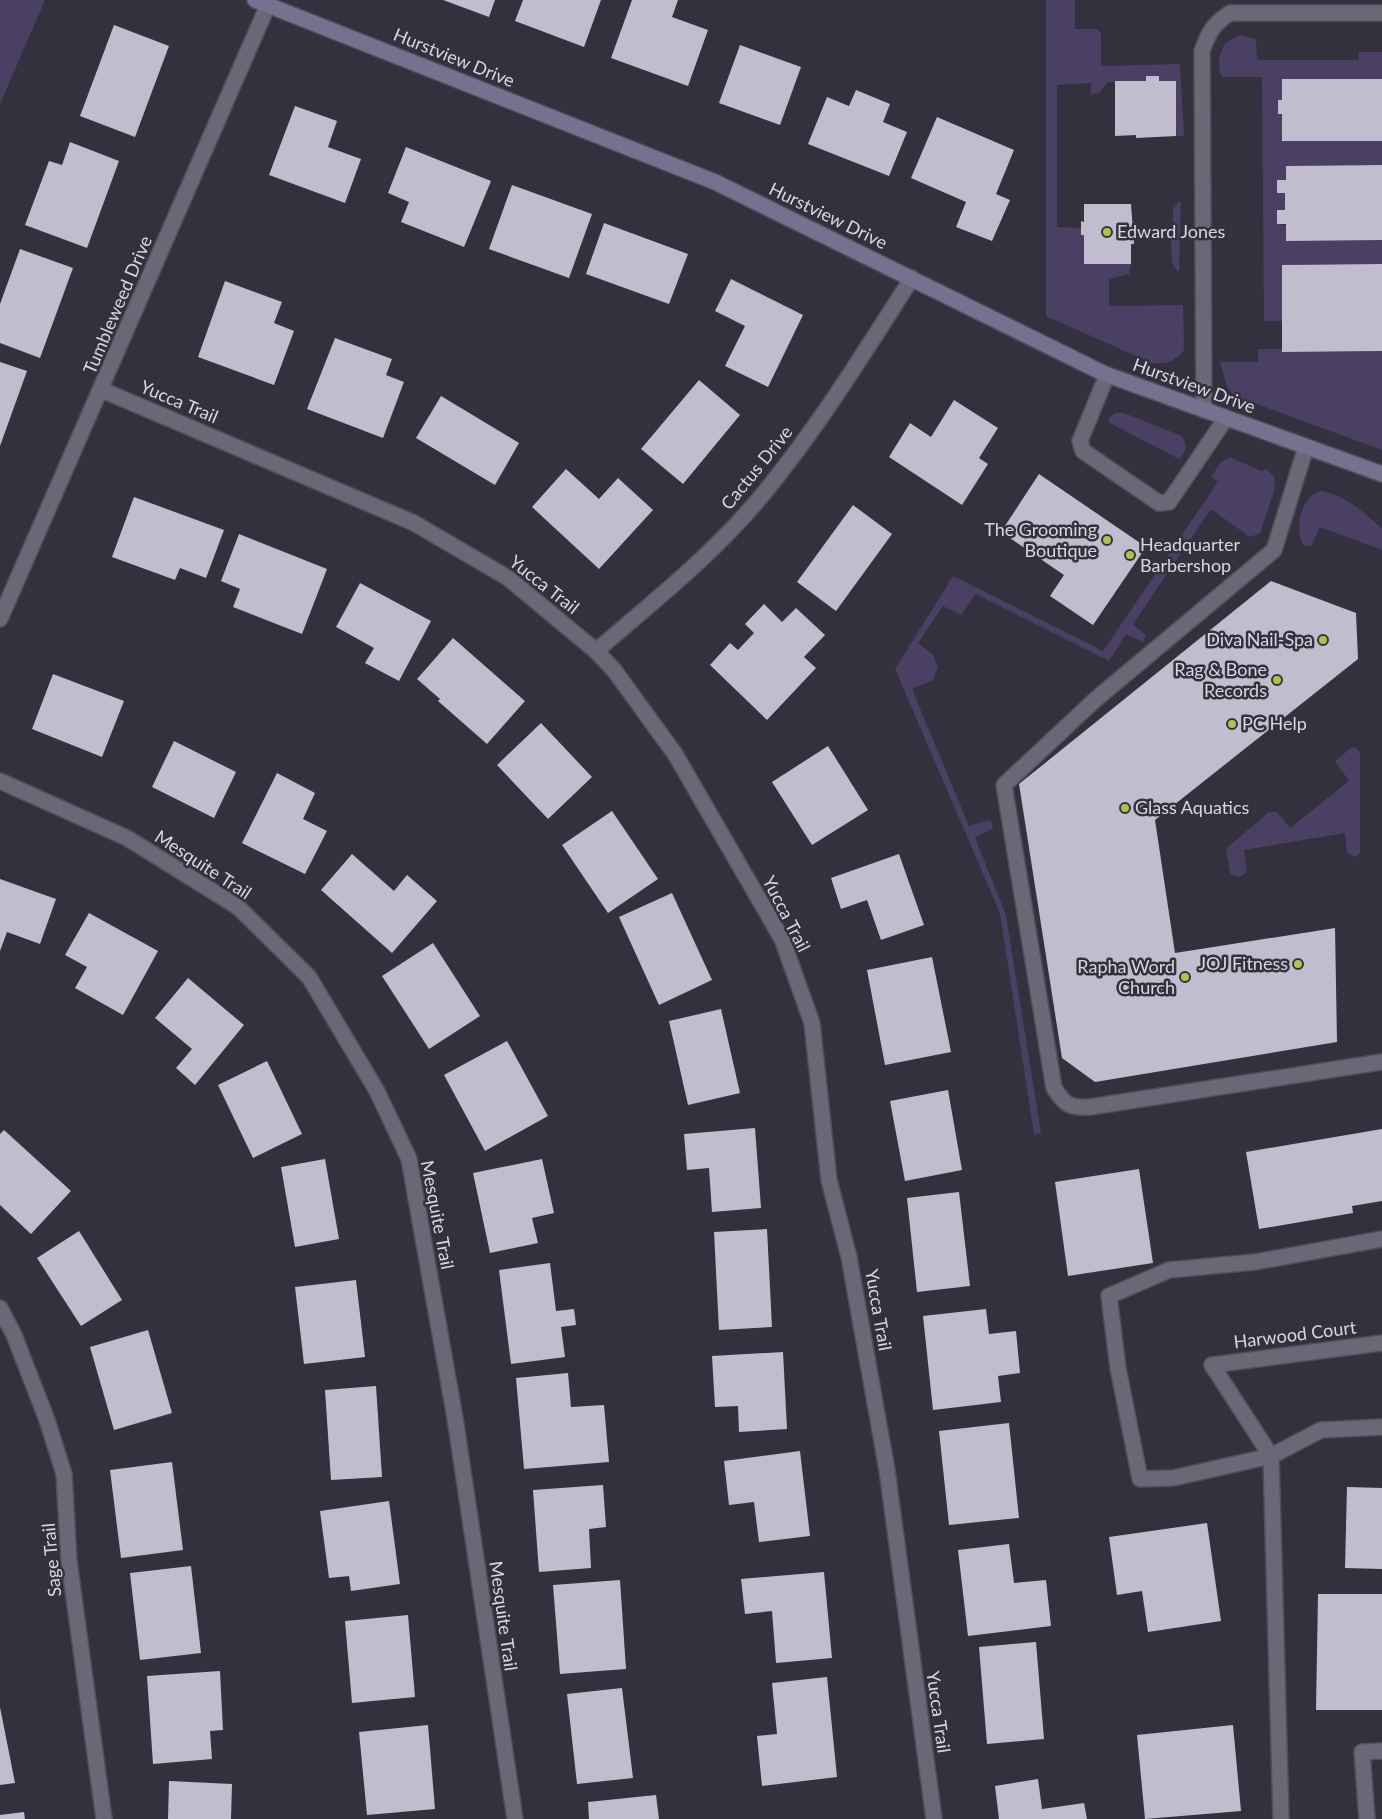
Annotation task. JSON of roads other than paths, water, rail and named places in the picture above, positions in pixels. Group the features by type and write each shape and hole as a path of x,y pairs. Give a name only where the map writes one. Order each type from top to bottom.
{"street":[{"name":"Hurstview Drive","path":"261,2 715,182 1107,374 1382,474"},
{"name":"Tumbleweed Drive","path":"0,619 102,390 261,2"},
{"path":"1204,410 1202,51 1208,34 1216,22 1230,13 1382,13"},
{"name":"Cactus Drive","path":"596,652 706,557 763,494 820,420 912,278"},
{"path":"1107,374 1080,441 1083,452 1159,503 1169,502 1226,418"},
{"name":"Yucca Trail","path":"102,390 414,523 508,578 596,652 614,670 685,771 782,939 812,1023 830,1180 849,1257 887,1470 934,1819"},
{"path":"1306,447 1274,550 1096,699 1004,785 1054,1088 1063,1102 1074,1108 1090,1107 1382,1062"},
{"name":"Mesquite Trail","path":"0,781 126,838 238,907 309,977 377,1091 409,1159 455,1418 515,1819"},
{"path":"1382,1239 1255,1262 1169,1270 1109,1296 1118,1368 1140,1479 1173,1478 1271,1456 1321,1430 1382,1427"},
{"name":"Sage Trail","path":"0,1308 14,1335 48,1420 64,1474 69,1561 104,1819"},
{"name":"Harwood Court","path":"1271,1456 1212,1365 1382,1343"},
{"path":"1271,1456 1281,1819"},
{"path":"1367,1819 1362,1752 1382,1750"}],"place":[{"name":"Edward Jones","path":"1107,232"},
{"name":"The Grooming Boutique","path":"1107,540"},
{"name":"Headquarter Barbershop","path":"1130,555"},
{"name":"Diva Nail-Spa","path":"1323,640"},
{"name":"Rag & Bone Records","path":"1277,680"},
{"name":"PC Help","path":"1232,724"},
{"name":"Glass Aquatics","path":"1125,808"},
{"name":"JOJ Fitness","path":"1298,964"},
{"name":"Rapha Word Church","path":"1185,977"}]}
